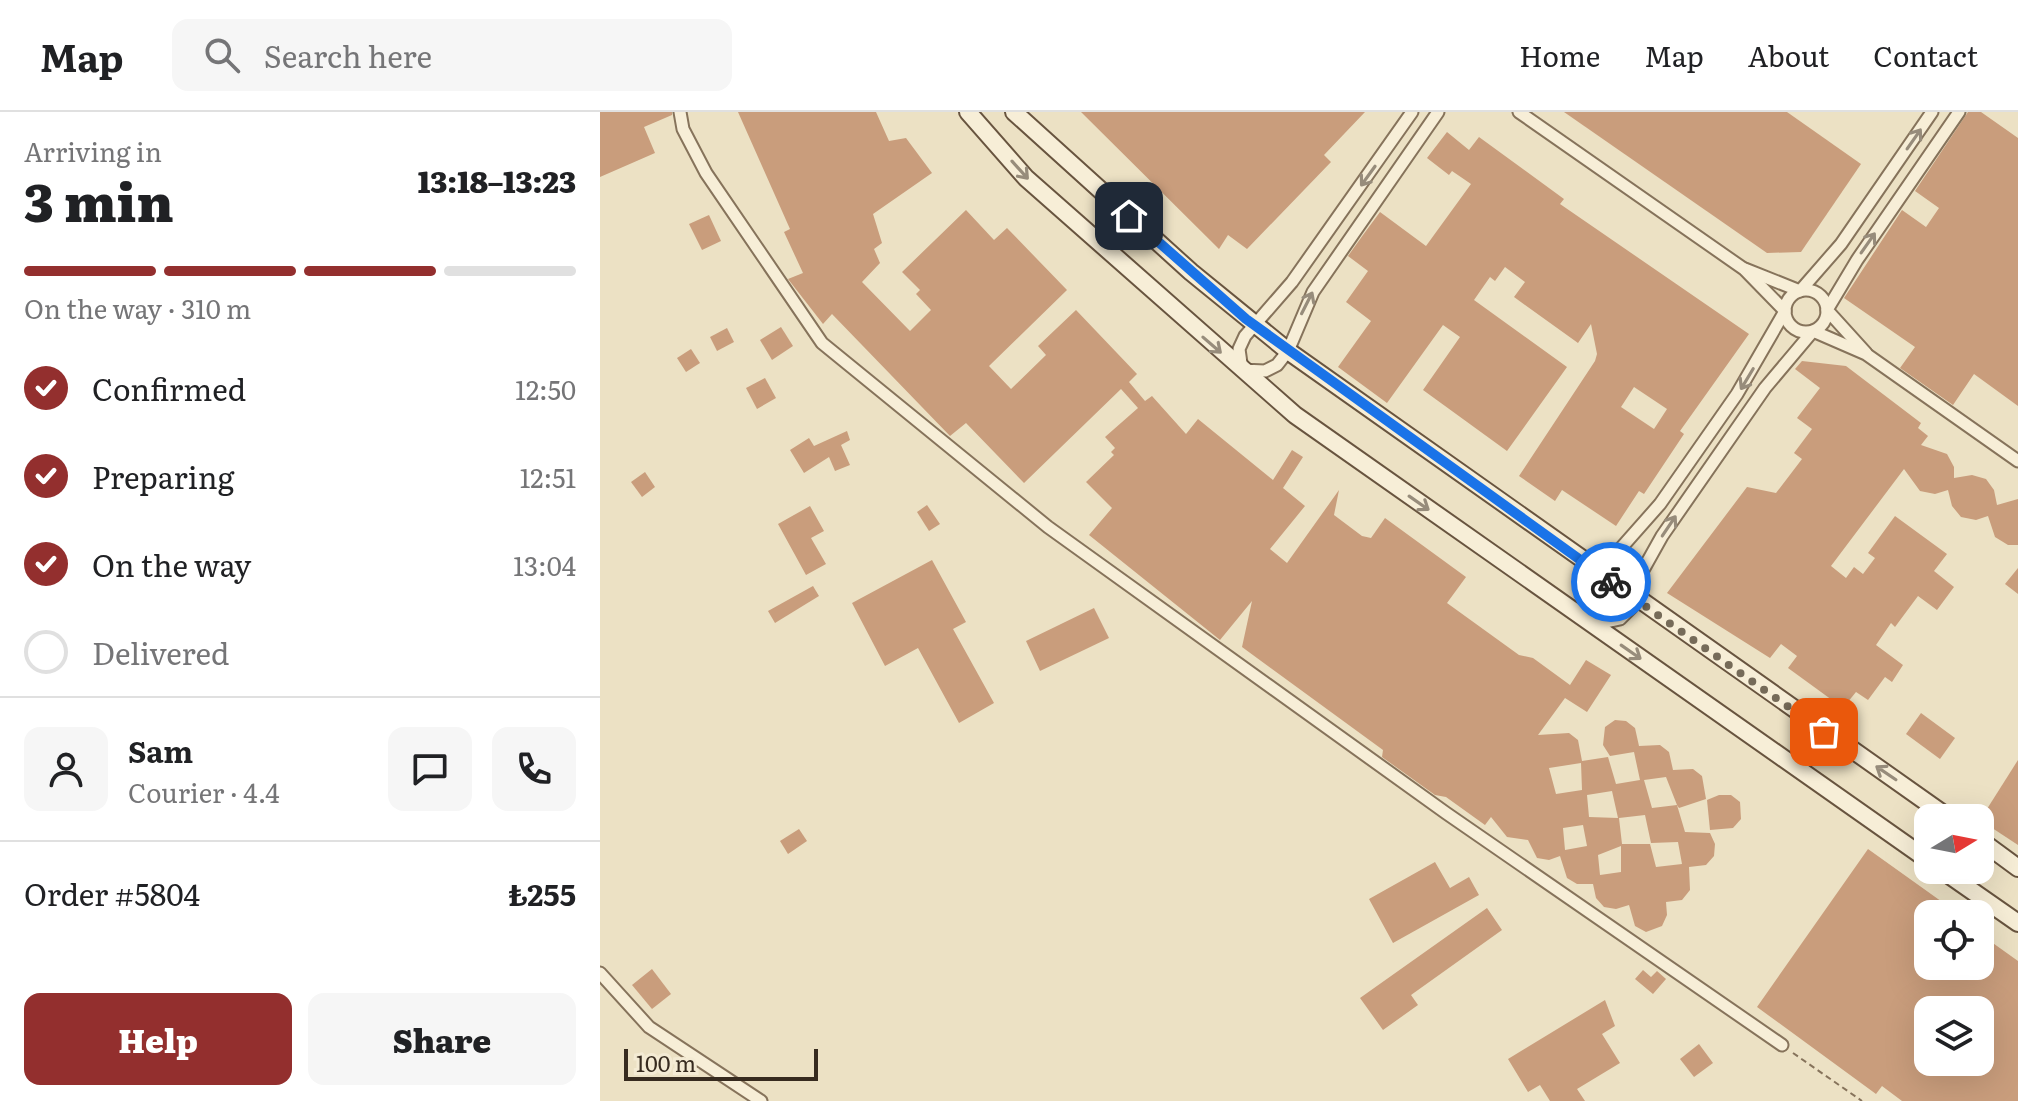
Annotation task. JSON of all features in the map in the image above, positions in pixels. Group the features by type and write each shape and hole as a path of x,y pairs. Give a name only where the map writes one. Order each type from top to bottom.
{"street":[{"path":"680,112 683,129 706,173 822,343 1048,527 1446,813 1782,1045"},
{"path":"968,112 1026,178 1295,415 1914,850"},
{"path":"1014,112 1253,324 1288,351 1929,804"},
{"path":"1242,370 1239,349 1253,324 1292,282 1412,112"},
{"path":"1242,370 1265,371 1277,365 1288,351 1313,292 1438,112"},
{"path":"1519,112 1744,269 1785,311 1792,327 1813,331 1866,354 2018,461"},
{"path":"1593,625 1589,600 1599,573 1660,504 1737,394 1790,298 1800,291 1841,244 1932,112"},
{"path":"1593,625 1620,619 1636,599 1643,570 1662,536 1765,388 1826,320 1827,310 1857,260 1959,112"},
{"path":"1744,269 1800,291 1819,293 1827,310 1866,354"},
{"path":"1994,850 2018,868"},
{"path":"1962,884 2018,923"},
{"path":"600,973 649,1027 761,1101"}],"path":[{"path":"1782,1045 1862,1101"}],"building":[{"path":"600,112 672,112 672,115 644,127 655,153 600,177"},
{"path":"738,112 876,112 889,141 906,138 932,173 873,214 882,243 874,249 880,263 862,282 910,331 931,310 916,294 920,290 902,272 966,210 994,240 1007,228 1067,290 989,366 1011,389 1046,355 1038,346 1076,310 1137,374 1129,382 1145,401 1152,396 1186,434 1198,419 1273,480 1292,450 1303,457 1283,488 1305,506 1270,549 1287,563 1339,490 1334,515 1362,536 1371,538 1385,518 1466,577 1447,603 1519,655 1533,658 1570,685 1586,660 1611,675 1587,712 1565,698 1538,735 1569,733 1578,740 1582,761 1608,757 1616,784 1640,780 1634,752 1610,756 1603,745 1605,727 1615,720 1626,721 1635,728 1639,746 1660,745 1669,752 1673,770 1693,769 1702,776 1706,799 1679,808 1677,805 1685,832 1710,833 1715,844 1714,856 1706,865 1689,867 1690,890 1682,900 1666,902 1667,915 1662,926 1646,932 1635,926 1629,905 1616,909 1604,907 1596,898 1593,884 1577,884 1567,878 1560,856 1549,860 1537,858 1528,840 1507,837 1491,817 1485,825 1446,797 1435,795 1382,757 1383,750 1242,647 1252,601 1220,640 1089,535 1112,508 1086,482 1114,455 1111,452 1115,448 1105,437 1138,408 1121,389 1024,483 966,423 950,436 832,314 823,324 788,279 803,273 784,232 790,229","holes":["1581,763 1582,790 1556,794 1549,768","1666,777 1677,805 1652,808 1644,780","1612,791 1618,818 1589,817 1587,795","1645,815 1651,843 1678,842 1682,864 1656,867 1650,844 1622,844 1619,818","1583,825 1587,846 1565,850 1563,828","1621,846 1621,872 1600,875 1598,855"]},
{"path":"1081,112 1365,112 1324,155 1331,162 1247,249 1228,235 1219,249"},
{"path":"1564,112 1787,112 1861,164 1801,252 1767,253"},
{"path":"1968,112 1981,112 2018,138 2018,406 1974,374 1953,405 1900,368 1915,347 1844,298 1902,210 1926,227 1939,208 1915,191"},
{"path":"1447,132 1469,150 1479,137 1564,199 1560,204 1749,334 1680,431 1684,434 1644,494 1639,491 1616,526 1562,490 1555,501 1519,476 1597,354 1591,324 1578,343 1514,297 1525,282 1505,267 1495,281 1490,277 1474,300 1567,367 1507,451 1423,390 1460,337 1443,325 1387,403 1338,367 1371,321 1346,302 1368,271 1348,256 1363,235 1380,212 1426,246 1471,184 1452,171 1449,175 1427,158","holes":["1634,387 1667,409 1654,429 1621,407"]},
{"path":"709,215 721,241 702,250 689,224"},
{"path":"781,327 793,346 772,360 760,340"},
{"path":"727,328 734,342 717,351 710,337"},
{"path":"691,349 700,363 686,372 677,358"},
{"path":"1802,361 1846,366 1921,423 1918,428 1928,436 1921,445 1947,454 1954,467 1954,478 1972,475 1986,479 1994,490 1997,505 2018,499 2018,545 2008,545 1995,537 1988,516 1976,520 1961,517 1952,506 1948,490 1935,494 1920,491 1904,469 1831,566 1846,578 1854,567 1863,574 1875,558 1868,553 1895,516 1947,554 1934,571 1954,587 1937,610 1918,596 1895,627 1891,623 1876,645 1903,665 1892,682 1885,677 1868,700 1856,692 1843,708 1788,668 1797,656 1781,644 1770,658 1667,593 1747,487 1776,493 1802,459 1794,453 1812,429 1797,418 1820,388 1795,369"},
{"path":"765,378 776,398 757,409 746,388"},
{"path":"847,431 850,440 841,445 850,465 835,471 829,457 804,473 790,450 809,438 814,446"},
{"path":"645,472 655,487 642,497 631,482"},
{"path":"927,505 940,524 929,531 917,512"},
{"path":"810,506 824,531 811,538 826,564 806,575 778,524"},
{"path":"932,560 966,622 953,629 994,703 959,723 918,648 885,666 852,603"},
{"path":"2018,568 2018,594 2005,584"},
{"path":"813,586 819,596 775,623 768,611"},
{"path":"1094,608 1109,638 1040,671 1026,641"},
{"path":"1921,713 1955,738 1940,759 1906,734"},
{"path":"2018,760 2018,845 1994,829 1994,804 1990,804"},
{"path":"1719,795 1731,795 1740,802 1741,819 1733,828 1710,830 1707,800"},
{"path":"799,829 807,841 788,854 780,841"},
{"path":"1868,849 1939,900 1914,900 1914,980 1994,980 1994,944 2018,961 2018,1101 1902,1101 1882,1086 1876,1094 1757,1007"},
{"path":"1435,862 1450,888 1469,877 1479,895 1393,943 1369,899"},
{"path":"1487,908 1502,930 1411,995 1418,1005 1383,1030 1360,998"},
{"path":"652,969 671,994 652,1009 632,985"},
{"path":"1643,970 1651,977 1657,971 1666,979 1653,994 1635,979"},
{"path":"1605,1000 1615,1026 1602,1034 1620,1063 1577,1089 1585,1101 1550,1101 1540,1085 1528,1092 1508,1059"},
{"path":"1699,1044 1713,1063 1694,1077 1680,1059"}],"way so far":[{"path":"1611,582 1824,732"}],"route":[{"path":"1129,216 1246,319 1288,351 1611,582"}]}
